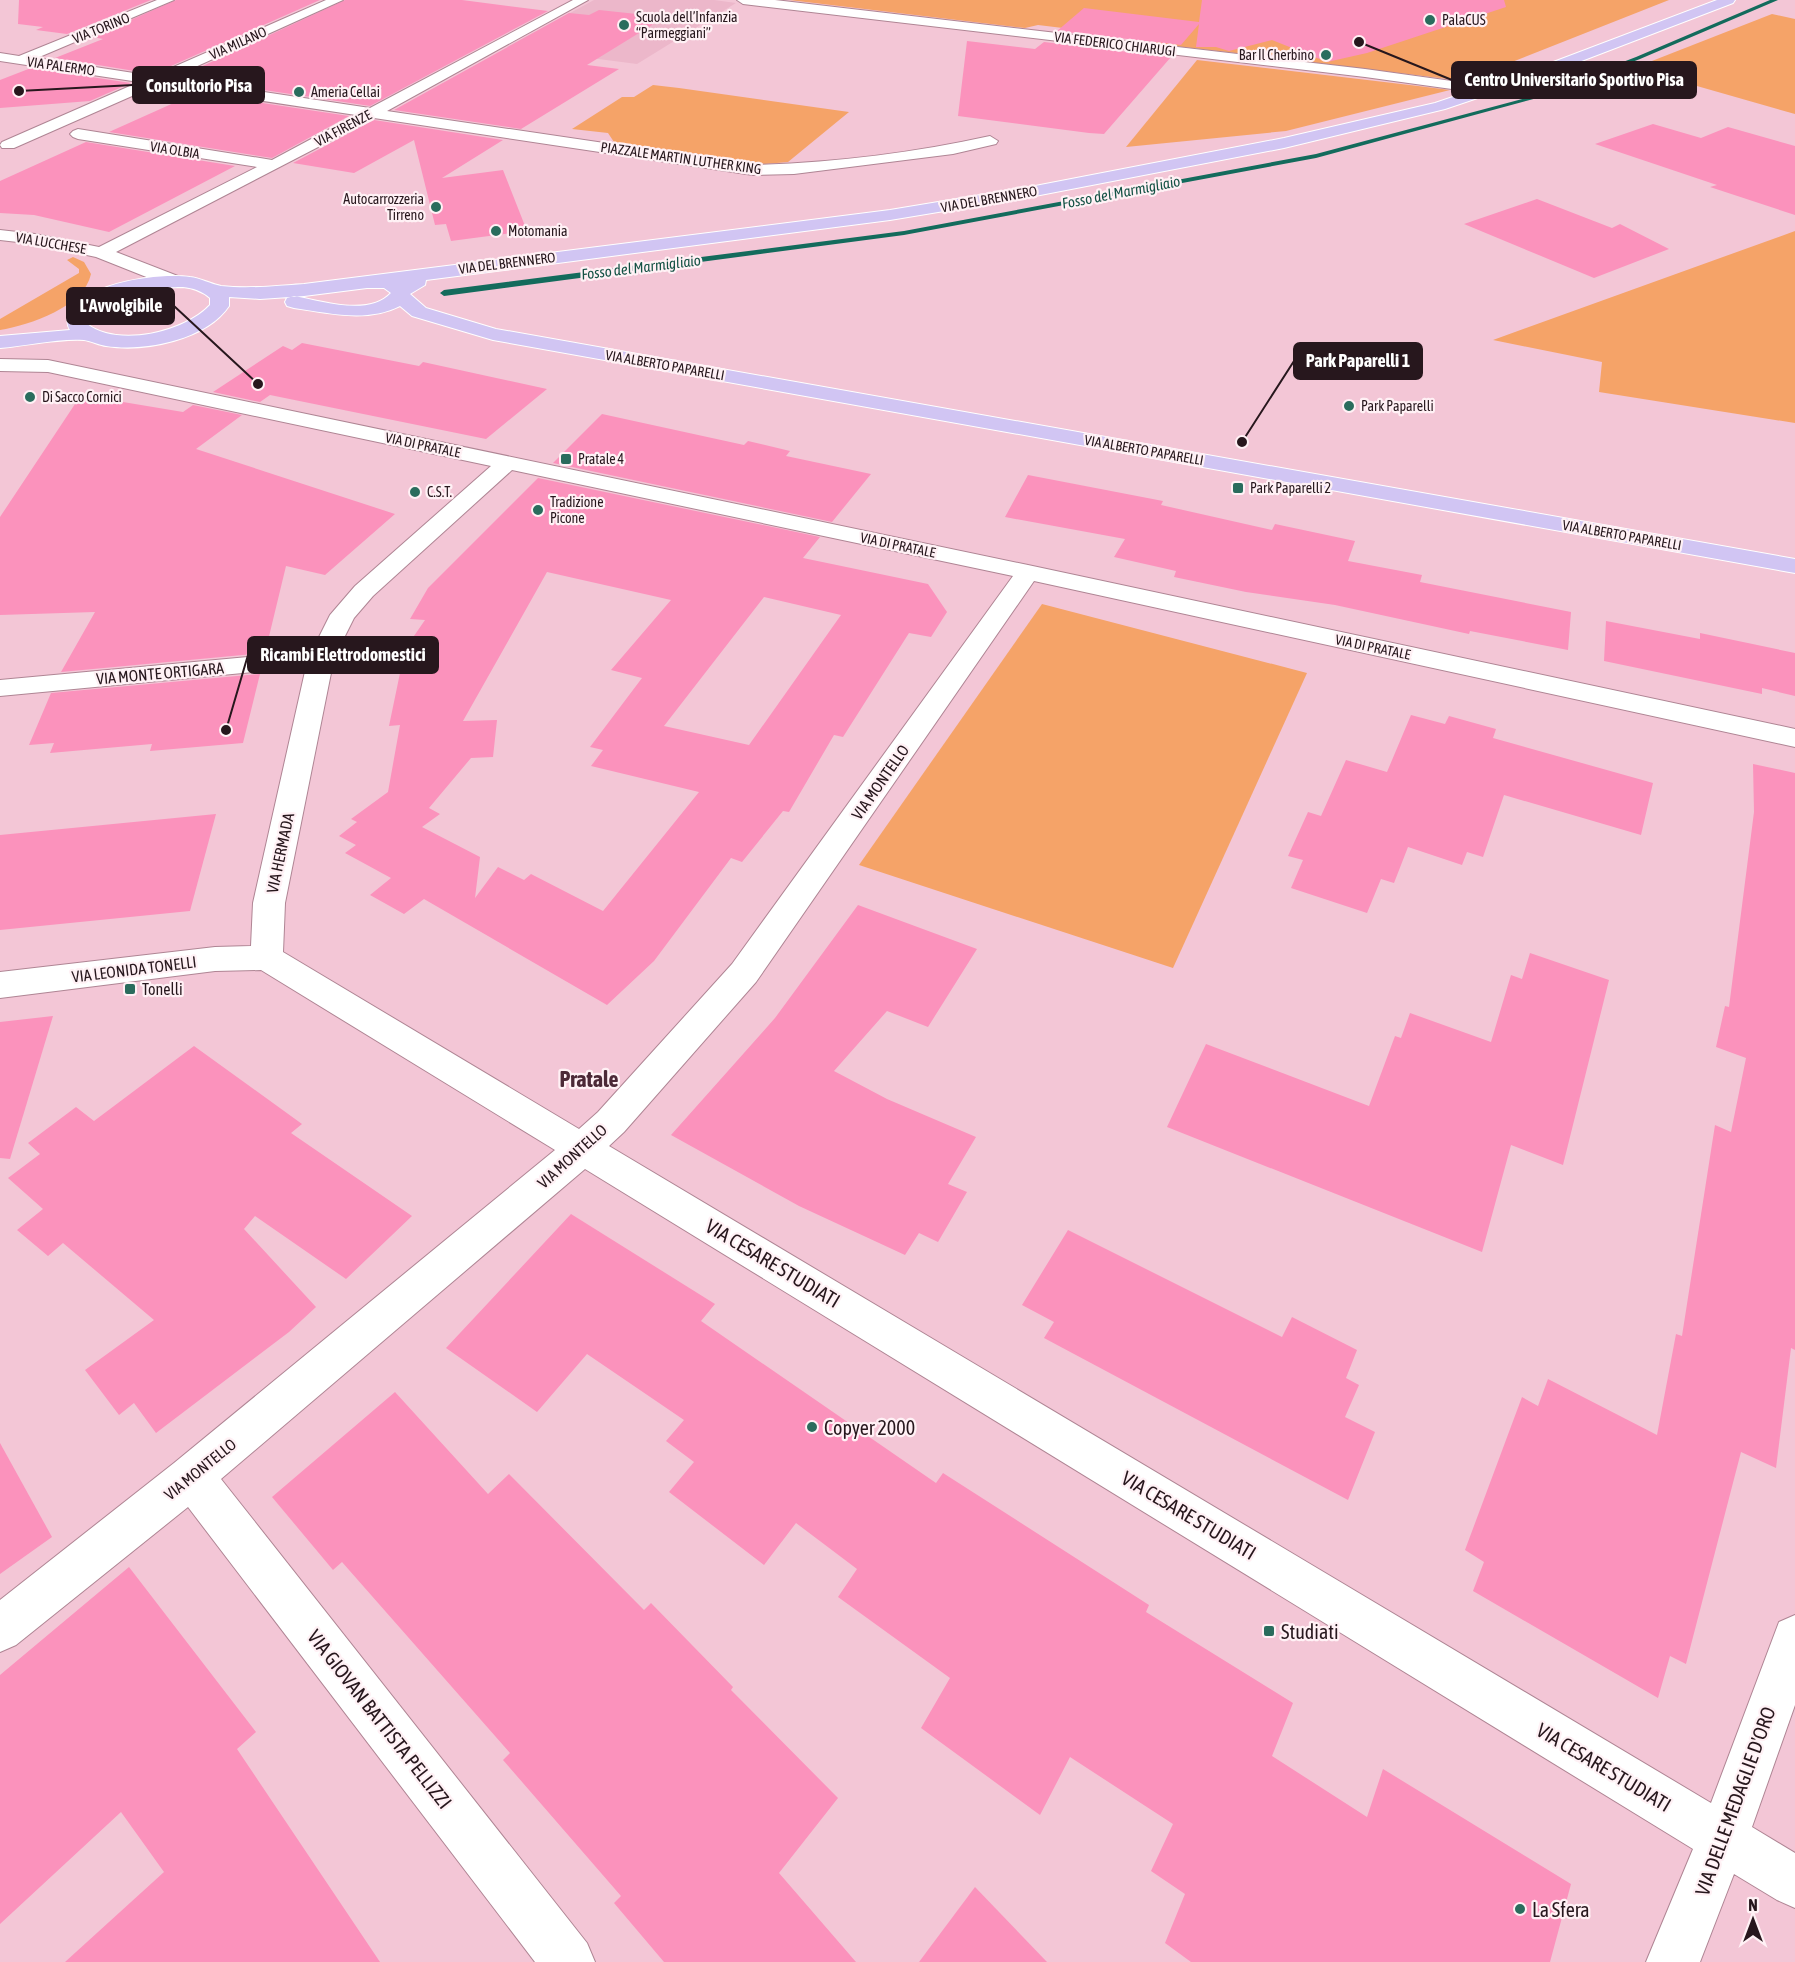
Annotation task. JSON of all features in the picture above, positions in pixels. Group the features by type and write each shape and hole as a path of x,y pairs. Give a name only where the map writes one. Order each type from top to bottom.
{"main road":[{"name":"VIA DEL BRENNERO","path":"441,271 421,280 382,308 348,311 304,303 246,306 208,319 180,332 143,340 112,340 81,325 87,304 112,292 144,284 176,282 200,285 215,291 273,292 365,282 441,271 850,221 1035,191 1284,143 1430,108 1488,90 1729,0"},
{"name":"VIA DEL BRENNERO","path":"365,282 391,284 401,293"},
{"path":"208,319 220,306 220,298 215,291"},
{"name":"VIA ALBERTO PAPARELLI","path":"401,293 406,303 424,315 493,334"},
{"name":"VIA ALBERTO PAPARELLI","path":"348,311 399,322 493,334 1795,566"},
{"path":"0,337 81,325"},
{"path":"0,342 81,325"}],"street":[{"name":"VIA TORINO","path":"0,69 168,0"},
{"name":"VIA MILANO","path":"4,145 337,0"},
{"name":"VIA FIRENZE","path":"101,253 273,165 582,0"},
{"name":"VIA FEDERICO CHIARUGI","path":"743,0 1377,74 1488,90"},
{"name":"VIA PALERMO","path":"0,57 371,112"},
{"path":"163,94 184,84"},
{"name":"PIAZZALE MARTIN LUTHER KING","path":"371,112 770,171 953,148 990,141"},
{"name":"VIA OLBIA","path":"99,124 72,136 273,165"},
{"path":"4,145 38,148"},
{"name":"VIA LUCCHESE","path":"0,235 35,239 101,253 176,282"},
{"name":"VIA LUCCHESE","path":"101,253 110,274 112,292"},
{"name":"VIA DI PRATALE","path":"0,365 48,366 1028,572 1795,738"},
{"name":"VIA HERMADA","path":"267,958 269,903 321,658 343,615 364,591 508,462"},
{"name":"VIA MONTELLO","path":"0,1629 189,1478 545,1182 611,1122 744,973 1028,572"},
{"name":"VIA MONTE ORTIGARA","path":"0,688 321,658"},
{"path":"267,958 583,1148"},
{"name":"VIA LEONIDA TONELLI","path":"0,985 215,959 267,958"},
{"name":"VIA CESARE STUDIATI","path":"583,1148 1795,1882"},
{"name":"VIA GIOVAN BATTISTA PELLIZZI","path":"189,1478 211,1499 568,1962"},
{"name":"VIA DELLE MEDAGLIE D'ORO","path":"1673,1962 1723,1839 1795,1638"}],"shaded area":[{"name":"Scuola dell’Infanzia “Parmeggiani”","path":"594,0 714,0 736,3 637,64 507,47"},
{"path":"789,0 1669,0 1464,81 1293,60 1277,55 1261,56 1157,44 1154,39 1038,25 1025,28"},
{"path":"1772,14 1795,19 1795,114 1634,68"},
{"path":"1197,60 1450,90 1286,131 1126,147"},
{"path":"653,85 849,112 788,162 765,164 614,142 608,133 572,129 622,97 634,97"},
{"path":"1795,231 1795,423 1599,392 1602,362 1493,340"},
{"path":"73,257 84,262 91,274 86,286 78,296 67,305 40,319 0,330 0,319 79,273 79,269 67,260"},
{"path":"1042,604 1307,673 1173,968 859,865"}],"building":[{"path":"19,0 151,0 67,34 36,30 43,27 18,24"},
{"path":"176,0 320,0 153,74 55,58 103,39 92,37"},
{"path":"345,0 462,0 548,11 370,106 179,77"},
{"path":"1202,0 1504,0 1506,7 1367,53 1327,62 1272,40 1229,51 1216,47 1196,47 1199,24 1181,45 1057,31 1084,8 1199,22"},
{"path":"599,10 665,17 587,65 619,69 521,129 394,110 569,13 589,15"},
{"path":"967,41 1035,49 1044,42 1171,57 1104,134 1089,133 958,116"},
{"path":"31,68 131,83 90,101 0,108 0,80"},
{"path":"196,93 349,116 272,158 109,132"},
{"path":"374,120 503,140 442,178 503,170 527,231 451,241 446,224 435,225 414,140 354,173 293,163"},
{"path":"1653,124 1701,138 1728,127 1795,146 1795,215 1710,187 1717,185 1595,144"},
{"path":"86,142 235,166 109,232 34,215 0,213 0,181"},
{"path":"1537,199 1612,228 1620,224 1669,249 1594,278 1464,224"},
{"path":"302,343 419,366 423,362 547,389 486,439 270,395 260,402 213,392 283,346 292,350"},
{"path":"81,395 183,412 193,405 242,415 196,449 395,514 325,575 286,566 265,653 61,672 95,612 0,615 0,517"},
{"path":"602,414 744,445 748,441 790,451 786,456 871,474 832,522 553,463"},
{"path":"1028,475 1163,501 1161,505 1272,530 1275,524 1355,541 1348,561 1422,575 1420,582 1571,612 1568,650 1470,631 1469,634 1335,605 1246,592 1174,577 1176,571 1114,557 1125,539 1005,517"},
{"path":"538,478 820,537 803,558 928,584 947,612 931,637 909,633 843,737 834,735 789,812 783,811 742,862 731,858 654,961 607,1005 424,899 404,914 370,895 391,878 345,853 356,845 339,836 357,822 351,819 388,792 400,725 389,726 405,649 425,620 410,619 428,588","holes":["547,572 671,600 611,670 642,678 590,747 603,750 591,766 699,792 603,911 531,874 524,880 498,867 475,898 480,857 422,827 440,814 429,808 471,758 493,757 497,720 463,721","764,597 841,615 749,745 664,726"]},
{"path":"1606,621 1700,639 1700,633 1795,653 1795,696 1762,688 1762,694 1604,661"},
{"path":"260,674 243,743 150,751 152,744 50,753 54,743 29,745 51,693"},
{"path":"1411,715 1445,724 1449,716 1496,729 1493,738 1653,783 1641,835 1504,795 1483,857 1467,852 1462,865 1408,847 1394,883 1381,879 1367,913 1291,888 1303,860 1288,856 1308,812 1321,816 1346,760 1387,772"},
{"path":"1753,764 1795,773 1795,1350 1791,1348 1776,1468 1741,1452 1686,1664 1670,1656 1658,1698 1473,1591 1484,1562 1465,1550 1522,1397 1538,1406 1548,1379 1657,1435 1676,1334 1682,1336 1715,1125 1731,1132 1746,1058 1716,1047 1725,1006 1729,1007 1754,812"},
{"path":"216,814 190,911 0,930 0,835"},
{"path":"858,905 977,949 928,1027 887,1011 834,1071 887,1099 976,1137 948,1184 967,1192 938,1242 919,1233 905,1255 799,1206 671,1135 775,1018"},
{"path":"1530,953 1609,980 1563,1165 1511,1145 1482,1252 1167,1127 1206,1044 1369,1106 1395,1036 1401,1038 1410,1013 1491,1042 1511,975 1522,979"},
{"path":"53,1016 10,1159 0,1158 0,1022"},
{"path":"194,1046 302,1124 291,1133 412,1216 346,1279 255,1216 244,1229 316,1307 289,1332 156,1433 134,1403 119,1415 85,1370 154,1320 63,1243 48,1256 17,1230 43,1209 8,1178 40,1154 28,1143 76,1107 94,1121"},
{"path":"571,1214 715,1304 701,1321 936,1483 943,1473 1149,1605 1146,1612 1293,1703 1272,1756 1367,1817 1383,1769 1571,1884 1550,1962 1191,1962 1165,1943 1185,1894 1151,1871 1173,1824 1070,1757 1040,1815 921,1728 950,1678 838,1597 857,1569 796,1523 764,1565 669,1492 694,1462 666,1441 684,1420 587,1354 537,1412 446,1348"},
{"path":"1068,1230 1282,1337 1292,1317 1357,1350 1346,1378 1359,1385 1345,1417 1375,1432 1348,1500 1044,1338 1054,1322 1022,1305"},
{"path":"395,1392 488,1494 509,1474 644,1610 651,1603 733,1687 731,1690 838,1798 779,1873 856,1962 664,1962 614,1903 621,1896 503,1760 510,1753 342,1562 333,1570 272,1497"},
{"path":"0,1443 52,1537 0,1574"},
{"path":"129,1567 256,1732 237,1749 380,1962 65,1962 164,1872 121,1812 0,1924 0,1675"},
{"path":"975,1887 1047,1962 919,1962"}],"waterway":[{"name":"Fosso del Marmigliaio","path":"444,293 904,233 1316,156 1539,96 1638,58 1775,0"}],"place":[{"name":"PalaCUS","path":"1430,20"},
{"name":"Scuola dell’Infanzia “Parmeggiani”","path":"624,25"},
{"name":"Centro Universitario Sportivo Pisa","path":"1359,42"},
{"name":"Bar Il Cherbino","path":"1326,55"},
{"name":"Consultorio Pisa","path":"19,91"},
{"name":"Ameria Cellai","path":"299,92"},
{"name":"Autocarrozzeria Tirreno","path":"436,207"},
{"name":"Motomania","path":"496,231"},
{"name":"L'Avvolgibile","path":"258,384"},
{"name":"Di Sacco Cornici","path":"30,397"},
{"name":"Park Paparelli","path":"1349,406"},
{"name":"Park Paparelli 1","path":"1242,442"},
{"name":"Pratale 4","path":"566,459"},
{"name":"Park Paparelli 2","path":"1238,488"},
{"name":"C.S.T.","path":"415,492"},
{"name":"Tradizione Picone","path":"538,510"},
{"name":"Ricambi Elettrodomestici","path":"226,730"},
{"name":"Tonelli","path":"130,989"},
{"name":"Copyer 2000","path":"812,1427"},
{"name":"Studiati","path":"1269,1631"},
{"name":"La Sfera","path":"1520,1909"}],"district":[{"name":"Pratale","path":"589,1079"}]}
